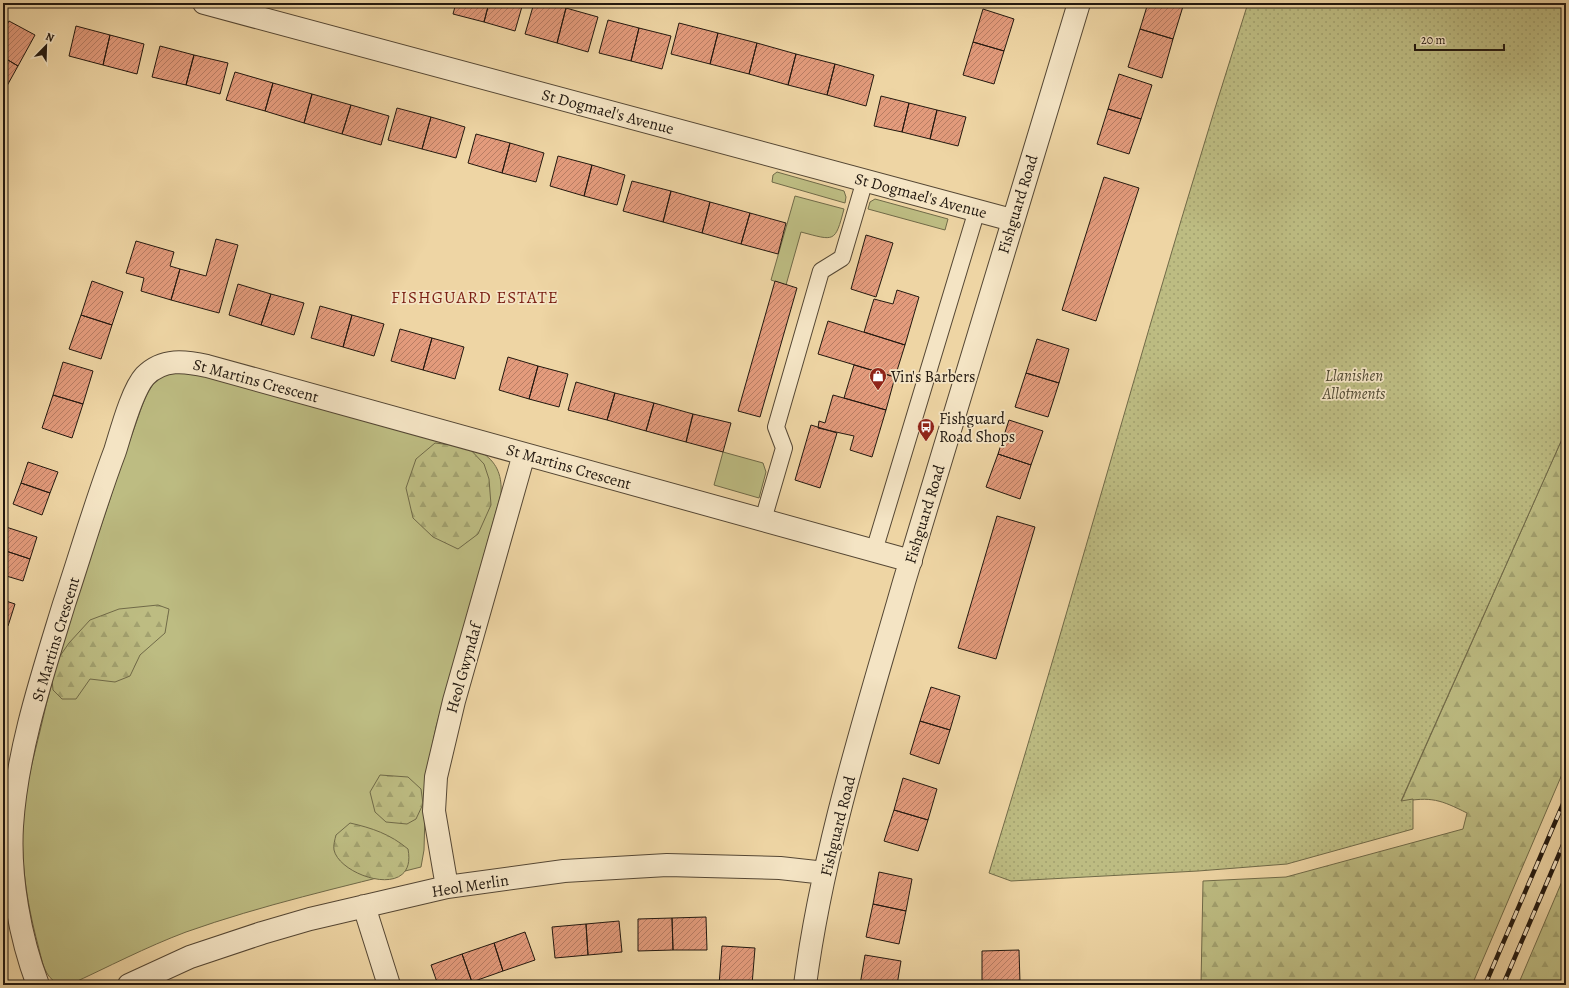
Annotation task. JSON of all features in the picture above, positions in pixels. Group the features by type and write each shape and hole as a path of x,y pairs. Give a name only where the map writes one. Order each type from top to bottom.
{"street":[{"name":"St Dogmael's Avenue","path":"204,3 1012,220"},
{"name":"Fishguard Road","path":"805,985 810,949 825,873 842,800 910,561 1012,220 1079,3"},
{"name":"St Martins Crescent","path":"38,985 24,939 12,860 12,827 18,779 32,717 53,640 110,464 136,391 144,377 156,367 172,361 188,361 910,561"},
{"name":"Heol Gwyndaf","path":"447,887 436,831 434,811 436,777 446,730 524,454"},
{"name":"Heol Merlin","path":"128,985 190,957 222,946 310,919 447,887 564,872 667,865 780,868 825,873"},
{"path":"364,906 389,985"}],"lane":[{"path":"763,520 784,448 776,428 821,271 842,258 865,180"},
{"path":"874,551 977,210"}],"green space":[{"name":"Llanishen Allotments","path":"1248,3 1566,3 1566,430 1401,801 1413,799 1413,829 1287,864 1198,871 1011,881 989,873 1181,220"},
{"path":"777,172 844,191 846,197 845,203 772,182 773,175"},
{"path":"795,196 844,209 838,228 832,237 827,238 801,232 786,285 771,280"},
{"path":"875,199 948,219 945,230 868,209 870,202"},
{"path":"173,371 186,371 484,454 493,462 498,471 501,482 501,494 436,727 426,776 424,850 421,867 302,897 215,922 156,944 69,985 61,984 50,977 46,972 34,928 27,894 22,841 24,806 27,787 62,647 79,591 142,405 154,383 164,375"},
{"path":"1566,430 1566,765 1472,985 1201,985 1203,881 1286,877 1463,829 1467,813 1450,805 1428,799 1401,802"},
{"path":"435,443 468,447 484,464 489,479 491,505 478,534 458,549 433,537 413,518 406,488 416,459"},
{"path":"723,452 763,463 766,472 759,498 714,485"},
{"path":"158,605 169,609 165,633 140,655 130,676 115,682 90,679 76,699 62,699 53,690 51,669 69,643 90,620 119,609"},
{"path":"380,775 408,777 421,789 423,804 416,819 407,824 386,822 375,812 370,792"},
{"path":"350,823 380,832 394,839 408,849 408,865 402,875 391,879 377,879 350,869 339,860 334,850 336,835"},
{"path":"1566,872 1566,985 1518,985"}],"building":[{"path":"456,3 489,3 484,22 453,14"},
{"path":"489,3 523,3 515,31 484,22"},
{"path":"534,3 548,3 566,8 557,43 525,34"},
{"path":"1148,3 1184,3 1173,39 1140,29"},
{"path":"566,8 598,17 588,52 557,43"},
{"path":"983,9 1014,19 1004,51 973,42"},
{"path":"608,20 639,28 631,61 599,53"},
{"path":"9,21 35,35 18,66 3,57 3,32"},
{"path":"679,23 718,33 710,64 671,54"},
{"path":"76,26 110,35 103,65 69,56"},
{"path":"639,28 671,36 662,69 631,61"},
{"path":"1140,29 1173,39 1162,78 1128,67"},
{"path":"718,33 757,43 749,74 710,64"},
{"path":"110,35 144,44 137,74 103,65"},
{"path":"973,42 1004,51 994,84 963,75"},
{"path":"757,43 796,54 788,85 749,74"},
{"path":"160,46 194,55 186,85 152,77"},
{"path":"796,54 835,64 827,95 788,85"},
{"path":"194,55 228,63 220,94 186,85"},
{"path":"3,57 18,66 3,93"},
{"path":"835,64 874,75 866,106 827,95"},
{"path":"235,72 273,83 265,111 226,100"},
{"path":"1119,74 1152,85 1141,119 1108,109"},
{"path":"273,83 312,94 304,123 265,111"},
{"path":"312,94 351,105 342,134 304,123"},
{"path":"881,96 909,103 902,132 874,126"},
{"path":"909,103 937,110 930,139 902,132"},
{"path":"351,105 389,116 381,145 342,134"},
{"path":"397,108 431,117 422,149 388,140"},
{"path":"1108,109 1141,119 1129,154 1097,144"},
{"path":"937,110 966,117 958,146 930,139"},
{"path":"431,117 465,127 456,158 422,149"},
{"path":"476,134 510,143 502,173 468,163"},
{"path":"510,143 544,153 536,182 502,173"},
{"path":"558,156 592,165 584,196 550,186"},
{"path":"592,165 625,175 617,205 584,196"},
{"path":"1104,177 1139,188 1096,321 1062,310"},
{"path":"632,181 671,191 663,222 623,211"},
{"path":"671,191 710,202 702,233 663,222"},
{"path":"710,202 750,213 741,244 702,233"},
{"path":"750,213 786,223 778,254 741,244"},
{"path":"866,235 893,243 876,297 851,289"},
{"path":"216,239 238,245 219,313 171,300 180,269 206,276"},
{"path":"136,241 174,252 170,266 180,269 171,300 141,291 144,278 126,273"},
{"path":"92,281 123,292 112,325 81,315"},
{"path":"775,281 797,288 760,417 738,411"},
{"path":"238,284 271,294 261,325 229,315"},
{"path":"897,290 919,297 905,345 864,332 874,299 893,304"},
{"path":"271,294 304,303 294,335 261,325"},
{"path":"320,306 352,315 343,347 311,338"},
{"path":"81,315 112,325 101,359 69,349"},
{"path":"352,315 384,324 374,356 343,347"},
{"path":"828,321 905,345 895,377 818,354"},
{"path":"400,329 432,338 423,370 391,361"},
{"path":"432,338 464,347 455,379 423,370"},
{"path":"1037,339 1069,349 1059,383 1026,373"},
{"path":"508,357 538,366 529,399 499,390"},
{"path":"63,362 93,371 83,404 53,395"},
{"path":"854,365 895,377 886,410 844,398"},
{"path":"538,366 568,374 559,407 529,399"},
{"path":"1026,373 1059,383 1048,417 1015,407"},
{"path":"576,382 615,393 607,420 568,410"},
{"path":"615,393 654,403 646,431 607,420"},
{"path":"53,395 83,404 72,438 42,428"},
{"path":"833,395 886,410 872,457 850,450 854,436 818,428 819,421 825,423"},
{"path":"654,403 693,414 686,442 646,431"},
{"path":"693,414 731,423 723,452 686,442"},
{"path":"1009,420 1043,431 1031,465 998,454"},
{"path":"811,425 837,433 820,488 795,480"},
{"path":"998,454 1031,465 1020,499 986,487"},
{"path":"28,462 58,472 50,493 21,483"},
{"path":"21,483 50,493 42,515 13,504"},
{"path":"997,516 1035,527 996,659 958,648"},
{"path":"6,527 37,537 30,559 3,550 3,537"},
{"path":"3,550 30,559 23,581 3,575"},
{"path":"3,600 15,604 8,626 3,624"},
{"path":"931,687 960,696 950,730 920,721"},
{"path":"920,721 950,730 939,764 910,754"},
{"path":"903,778 937,789 928,820 894,810"},
{"path":"894,810 928,820 918,851 884,841"},
{"path":"879,872 912,879 906,911 873,904"},
{"path":"873,904 906,911 899,944 866,937"},
{"path":"706,917 707,950 673,950 672,918"},
{"path":"672,918 673,950 638,951 638,919"},
{"path":"619,921 622,952 588,955 586,924"},
{"path":"586,924 588,955 555,958 552,927"},
{"path":"525,932 535,960 503,971 494,943"},
{"path":"494,943 503,971 472,982 462,954"},
{"path":"722,946 755,948 752,985 719,985"},
{"path":"1019,950 1020,983 982,984 982,951"},
{"path":"462,954 473,985 438,985 431,965"},
{"path":"865,955 901,961 897,985 860,985"},
{"path":"1020,983 1020,985 982,984"}],"railway":[{"path":"1485,985 1566,797"},
{"path":"1503,985 1566,838"}],"place":[{"name":"Vin's Barbers","path":"878,391"},
{"name":"Fishguard Road Shops","path":"926,442"}],"district":[{"name":"FISHGUARD ESTATE","path":"475,297"}]}
